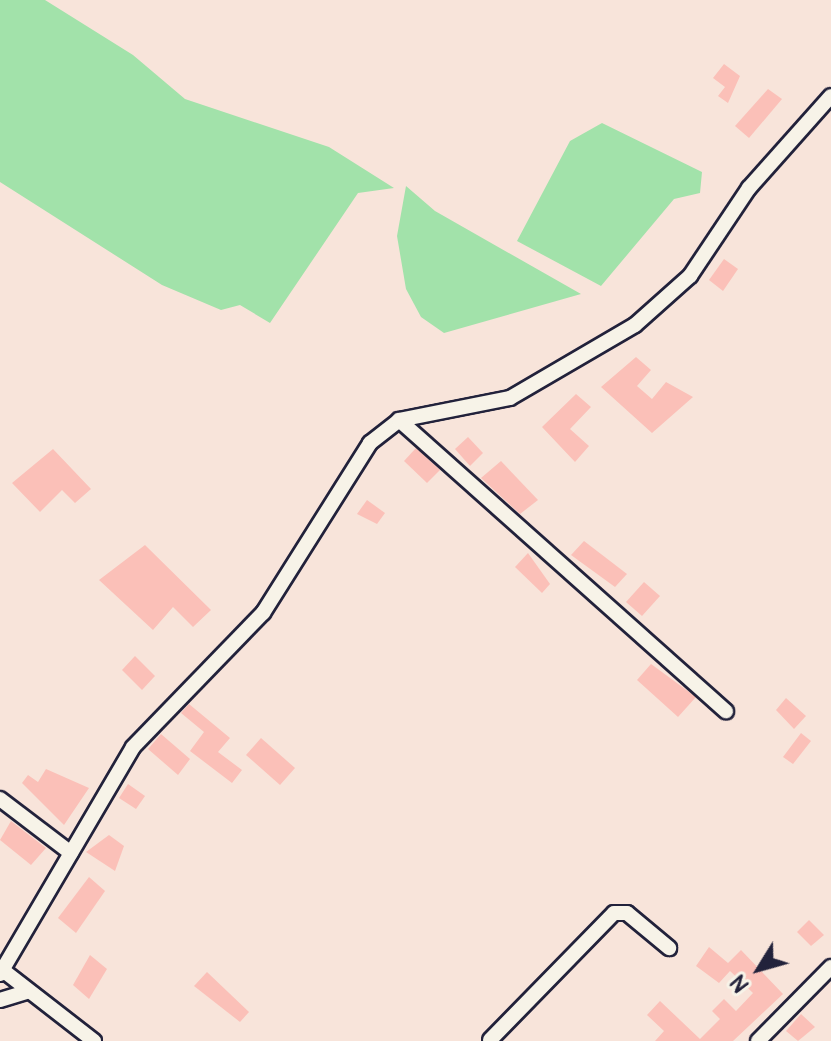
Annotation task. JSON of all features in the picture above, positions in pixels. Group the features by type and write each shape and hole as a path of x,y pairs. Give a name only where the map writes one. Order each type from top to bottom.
{"street":[{"path":"94,1041 1,971 133,747 263,613 370,443 399,420 510,398 635,325 690,276 749,188 831,96"},
{"path":"399,420 726,711"},
{"path":"0,799 71,853"},
{"path":"490,1041 614,913 627,913 669,948"},
{"path":"758,1041 831,967"},
{"path":"0,1000 29,991"}],"green space":[{"path":"0,0 45,0 133,55 185,99 329,147 394,188 358,193 270,323 240,305 221,310 162,285 0,182"},
{"path":"602,123 702,172 700,193 674,199 601,286 517,241 570,141"},
{"path":"406,186 435,211 581,294 444,333 421,317 406,289 397,236"}],"building":[{"path":"724,64 740,76 728,103 718,96 725,87 713,78"},
{"path":"768,89 782,99 749,138 735,126"},
{"path":"724,259 738,269 723,291 709,280"},
{"path":"636,357 651,370 637,386 652,399 666,382 693,397 652,433 601,387"},
{"path":"576,394 591,407 570,429 589,446 575,462 542,427"},
{"path":"468,437 483,453 470,466 455,449"},
{"path":"416,448 440,470 427,483 404,461"},
{"path":"53,449 91,489 75,503 62,490 40,512 12,483"},
{"path":"501,461 538,500 520,514 481,478"},
{"path":"367,500 385,513 377,524 357,514"},
{"path":"584,541 627,574 615,587 571,555"},
{"path":"145,545 211,610 193,627 173,607 153,630 99,580"},
{"path":"528,553 550,584 542,593 515,567"},
{"path":"644,582 660,596 642,616 626,602"},
{"path":"135,656 155,676 142,690 122,670"},
{"path":"651,664 696,697 678,717 637,680"},
{"path":"786,698 806,716 794,729 776,710"},
{"path":"189,704 230,738 218,752 242,770 232,783 190,751 204,732 181,713"},
{"path":"801,733 811,741 793,764 783,757"},
{"path":"161,734 190,759 178,775 148,749"},
{"path":"261,738 295,768 280,785 246,755"},
{"path":"46,769 89,788 64,825 22,783 28,775 38,782"},
{"path":"128,784 145,796 136,809 119,798"},
{"path":"11,821 46,848 31,865 0,840"},
{"path":"109,835 124,846 115,871 86,852"},
{"path":"89,877 105,891 76,933 58,918"},
{"path":"809,920 824,935 811,946 797,932"},
{"path":"709,947 728,963 741,950 783,994 733,1041 655,1041 664,1031 647,1015 660,1001 700,1039 720,1019 712,1011 724,999 736,1011 753,993 730,971 719,983 696,966"},
{"path":"90,955 107,969 89,999 73,985"},
{"path":"207,972 249,1012 240,1022 194,986"},
{"path":"801,1014 815,1027 798,1041 786,1031"}]}
